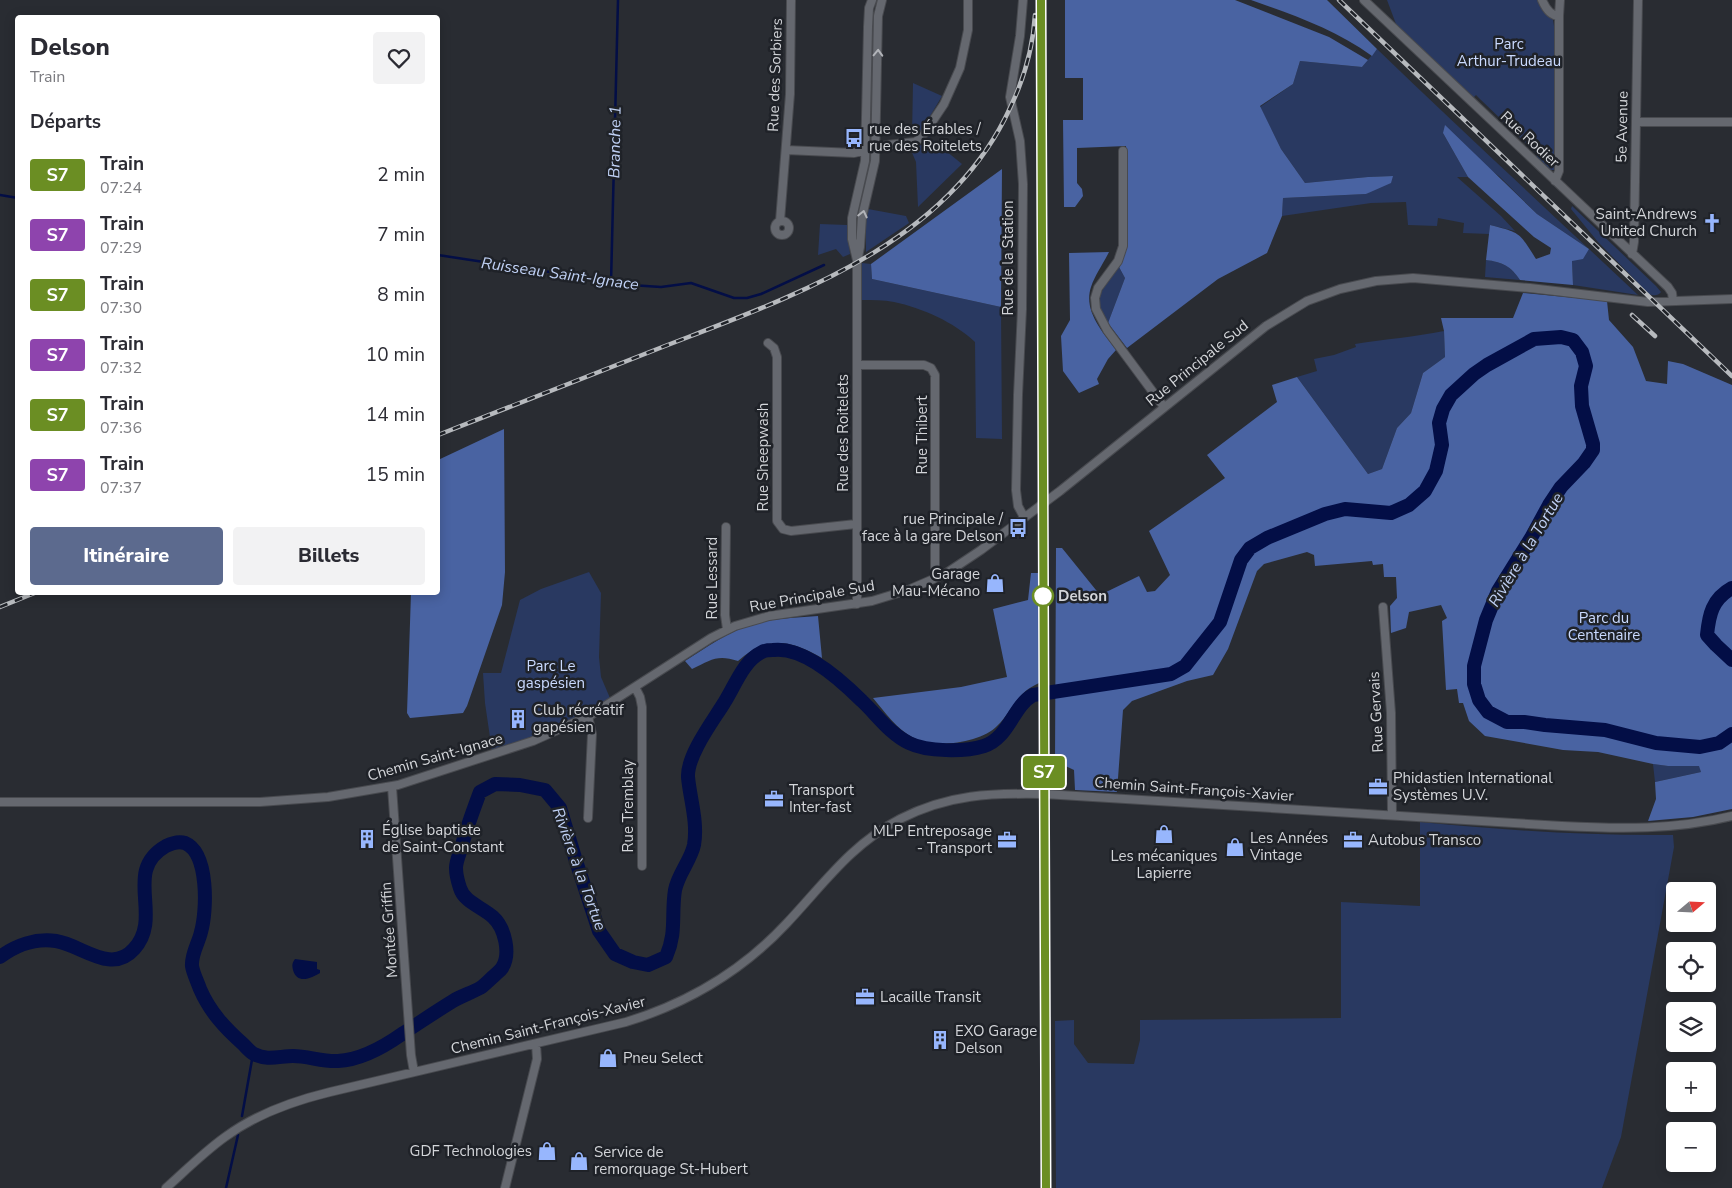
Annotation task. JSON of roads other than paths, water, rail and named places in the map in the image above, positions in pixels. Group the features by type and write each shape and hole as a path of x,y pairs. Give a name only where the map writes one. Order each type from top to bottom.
{"street":[{"name":"Rue des Sorbiers","path":"780,221 790,94 791,0"},
{"name":"Rue des Roitelets","path":"857,262 852,239 852,218 864,169 868,15 872,0"},
{"name":"Rue des Roitelets","path":"856,604 857,262 861,223 875,168 878,16 882,0"},
{"name":"Rue des Sorbiers","path":"786,150 854,152 915,142 924,135 949,96 962,58 968,30 968,0"},
{"name":"Rue de la Station","path":"1022,0 1020,36 1010,97 1020,141 1022,176 1022,309 1016,490 1018,506 1024,517"},
{"name":"Rue Rodier","path":"1364,0 1668,288 1672,293 1673,301"},
{"path":"1542,0 1553,15 1559,16"},
{"path":"1556,181 1559,167 1560,0"},
{"name":"5e Avenue","path":"1632,254 1634,242 1638,0"},
{"path":"868,15 878,16"},
{"path":"1636,122 1732,122"},
{"path":"1123,151 1124,228 1122,250 1115,265 1098,288 1096,304 1099,315 1107,330 1164,407"},
{"name":"Rue Principale Sud","path":"727,629 769,616 856,604 896,594 938,577 974,555 1060,491 1259,331 1286,313 1319,296 1364,283 1395,279 1425,279 1540,289 1648,302 1732,299"},
{"name":"Rue Sheepwash","path":"768,343 774,348 777,357 777,521 783,528 791,531 856,524"},
{"name":"Rue Thibert","path":"857,364 924,365 931,368 935,375 935,568 938,577"},
{"name":"Rue Lessard","path":"726,527 725,615 727,629"},
{"name":"Rue Gervais","path":"1382,607 1391,712 1392,815"},
{"name":"Chemin Saint-Ignace","path":"0,802 271,802 328,797 392,787 533,741 588,716 727,629"},
{"name":"Rue Tremblay","path":"635,687 640,695 642,707 642,866"},
{"path":"588,716 592,734 588,818"},
{"name":"Montée Griffin","path":"392,787 408,1017 414,1072"},
{"name":"Chemin Saint-François-Xavier","path":"166,1188 223,1138 257,1118 285,1106 314,1096 536,1044 643,1016 668,1007 703,990 742,964 768,942 838,865 869,838 904,817 950,800 990,794 1044,794 1631,828 1680,826 1732,816"},
{"path":"505,1188 537,1059 536,1044"}],"waterway":[{"name":"Branche 1","path":"611,283 618,0"},
{"name":"Ruisseau Saint-Ignace","path":"0,195 15,198"},
{"name":"Ruisseau Saint-Ignace","path":"440,255 615,284 661,287 691,283 734,298 747,298 761,294 824,265"},
{"name":"Rivière à la Tortue","path":"0,957 27,943 49,940 66,944 106,959 116,959 125,956 134,949 142,936 146,908 144,881 147,868 153,856 166,846 180,842 185,843 193,849 198,858 202,870 205,897 203,923 192,966 204,997 218,1019 250,1051 259,1056 269,1058 299,1056 332,1061 355,1058 372,1052 456,999 480,988 502,968 505,962 506,949 501,928 489,913 465,897 460,888 456,868 465,834 480,792 495,784 520,785 545,790 560,808 599,931 615,954 633,962 648,965 666,957 673,931 675,890 694,845 694,819 688,777 692,759 702,738 740,674 755,656 766,650 785,650 797,653 833,675 902,739 917,746 946,750 976,748 992,742 1005,729 1020,706 1033,695 1171,674 1185,666 1220,622 1241,560 1250,548 1267,538 1325,514 1345,509 1391,513 1409,505 1425,491 1436,471 1442,445 1439,423 1443,409 1451,395 1487,365 1534,339 1561,337 1573,340 1582,352 1586,366 1581,386 1582,406 1593,450 1584,463 1561,487 1498,591 1486,620 1474,666 1474,684 1479,700 1488,712 1507,722 1605,730 1656,743 1700,747 1719,743 1732,734"},
{"name":"Rivière à la Tortue","path":"1732,588 1725,592 1716,602 1709,621 1707,635 1732,660"},
{"path":"242,1116 253,1054"},
{"path":"226,1188 238,1135"}],"railway":[{"path":"1041,0 1046,1188"},
{"path":"1339,0 1732,376"},
{"path":"440,434 765,307 815,285 863,259 908,230 948,196 983,155 1010,108 1020,86 1030,51 1035,15"},
{"path":"1632,315 1655,336"},
{"path":"0,607 30,595"}],"train":[{"name":"S7","path":"1041,0 1046,1188"}],"place":[{"name":"rue des Érables / rue des Roitelets","path":"854,138"},
{"name":"Saint-Andrews United Church","path":"1712,223"},
{"name":"rue Principale / face à la gare Delson","path":"1018,528"},
{"name":"Garage Mau-Mécano","path":"995,583"},
{"name":"Delson","path":"1043,596"},
{"name":"Club récréatif gapésien","path":"518,719"},
{"name":"Phidastien International Systèmes U.V.","path":"1378,787"},
{"name":"Transport Inter-fast","path":"774,799"},
{"name":"Les mécaniques Lapierre","path":"1164,834"},
{"name":"Église baptiste de Saint-Constant","path":"367,839"},
{"name":"MLP Entreposage - Transport","path":"1007,840"},
{"name":"Autobus Transco","path":"1353,840"},
{"name":"Les Années Vintage","path":"1235,847"},
{"name":"Lacaille Transit","path":"865,997"},
{"name":"EXO Garage Delson","path":"940,1040"},
{"name":"Pneu Select","path":"608,1058"},
{"name":"GDF Technologies","path":"547,1151"},
{"name":"Service de remorquage St-Hubert","path":"579,1161"}],"park label":[{"name":"Parc Arthur-Trudeau","path":"1509,52"},
{"name":"Parc du Centenaire","path":"1604,626"},
{"name":"Parc Le gaspésien","path":"551,674"}]}
